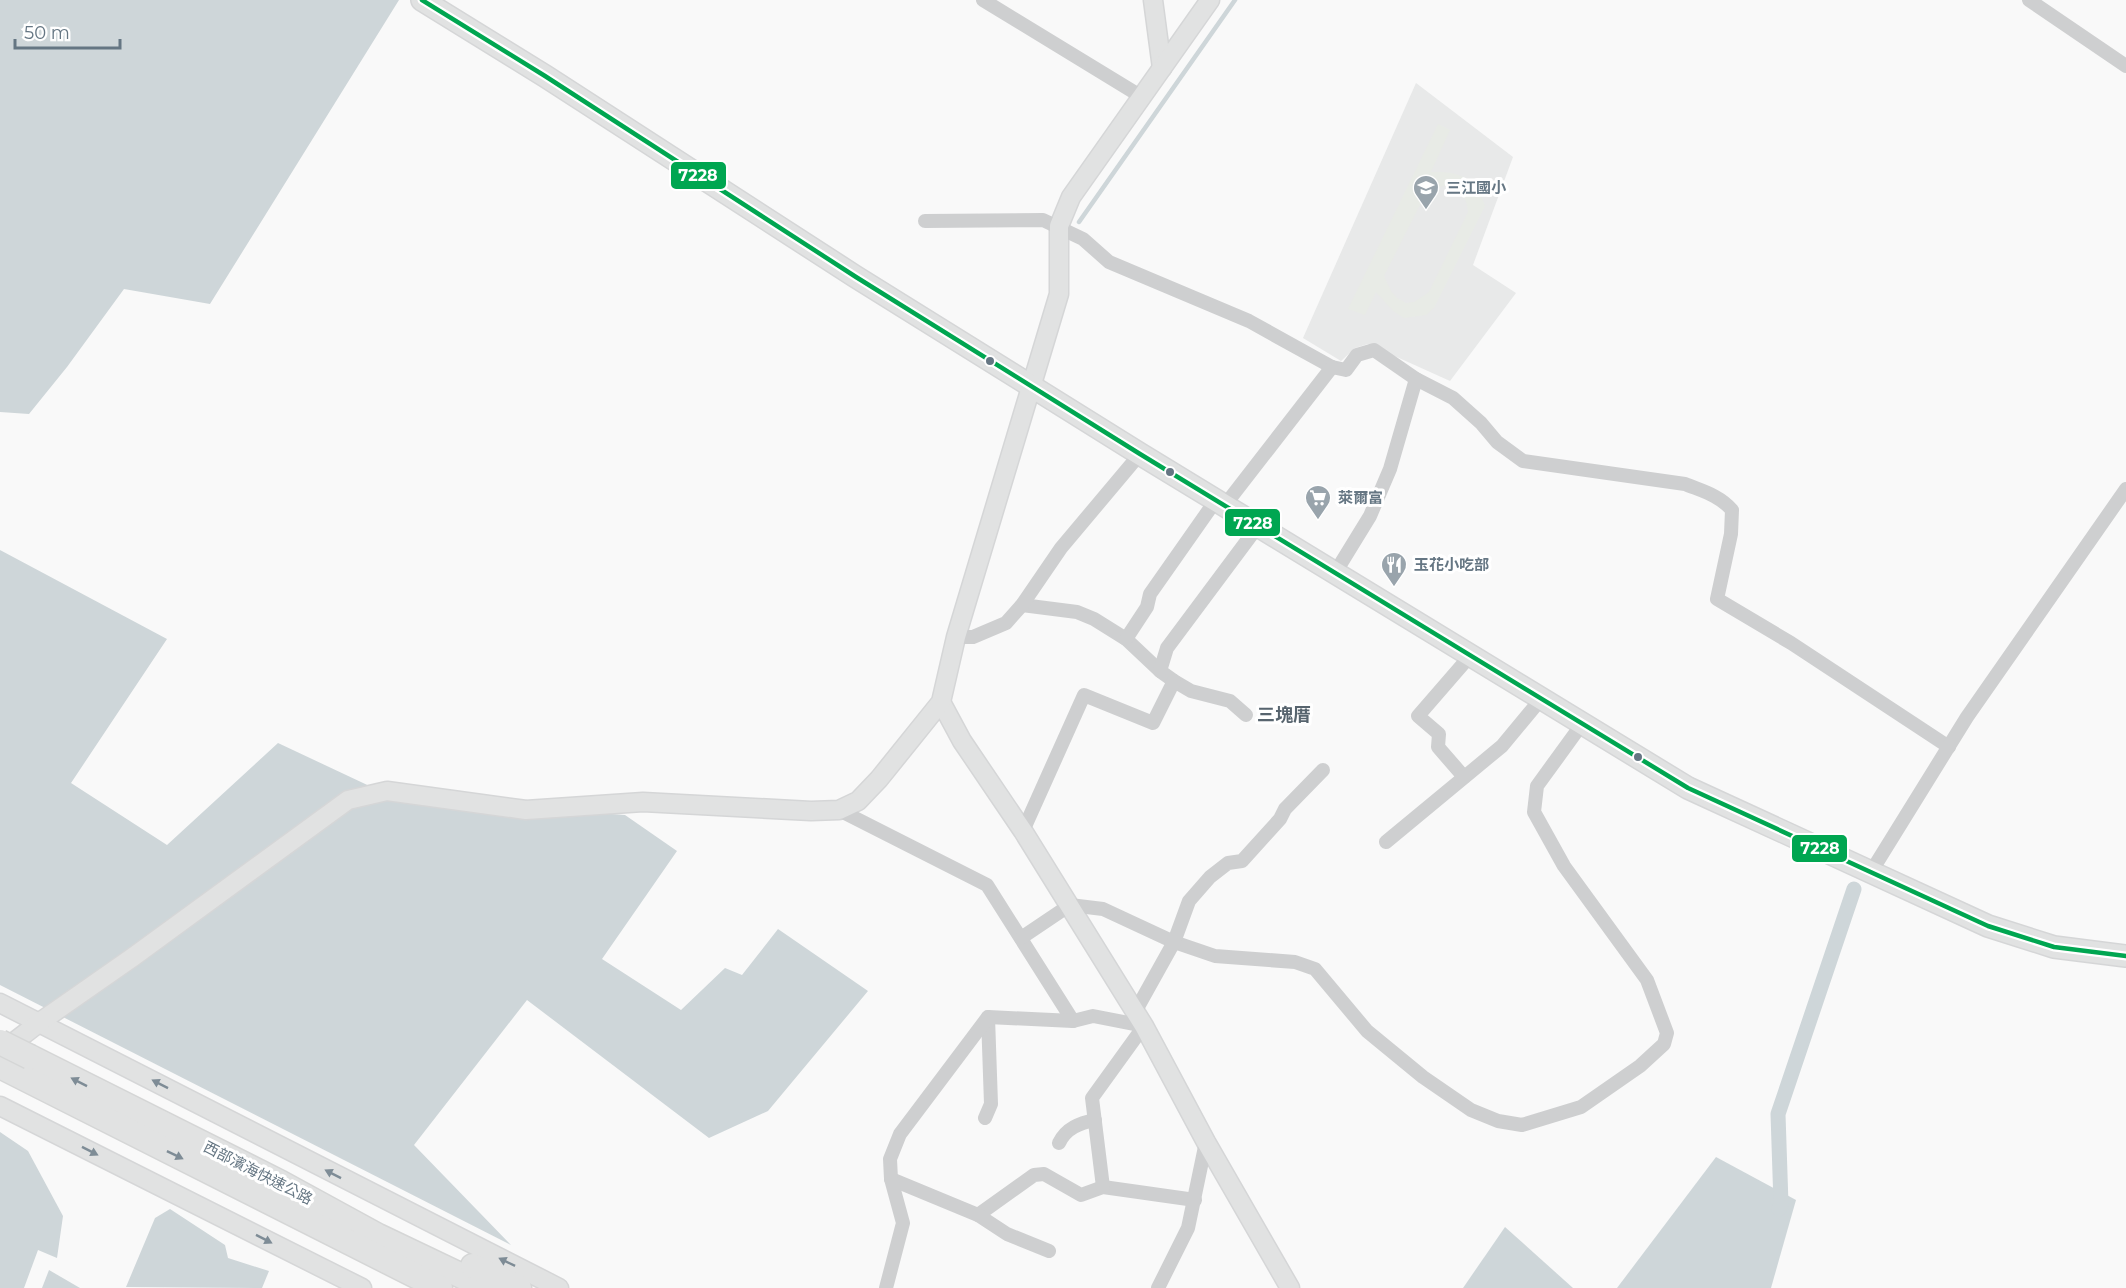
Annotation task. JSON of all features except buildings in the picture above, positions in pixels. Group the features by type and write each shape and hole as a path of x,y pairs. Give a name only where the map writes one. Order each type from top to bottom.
{"highway":[{"name":"西部濱海快速公路","path":"0,1042 276,1192 440,1288"},
{"name":"西部濱海快速公路","path":"3,1063 276,1192 378,1236 487,1288"},
{"path":"276,1192 417,1288"},
{"path":"276,1192 373,1220 519,1288"}],"main road":[{"path":"422,0 545,75 856,277 1140,454 1688,788 1988,926 2054,947 2126,956"}],"street":[{"path":"983,0 1142,97"},
{"path":"1153,0 1162,68"},
{"path":"3,1063 40,1022 348,800 387,791 526,810 643,802 811,811 839,810 858,801 879,779 941,702 956,637 1059,294 1059,226 1071,197 1210,0"},
{"path":"2029,0 2126,66"},
{"path":"925,221 1043,220 1083,239 1109,262 1249,321 1332,368 1346,370 1357,355 1374,350 1416,379 1453,398 1481,423 1497,442 1522,461 1685,484 1709,493 1725,502 1732,510 1731,534 1717,599 1791,643 1949,747"},
{"path":"1126,639 1147,607 1150,594 1220,502 1332,368"},
{"path":"1335,573 1370,516 1382,488 1416,379"},
{"path":"956,637 973,637 1006,623 1022,605 1061,548 1140,454"},
{"path":"1871,872 1967,717 2126,489"},
{"path":"1160,671 1167,648 1258,526"},
{"path":"1022,605 1077,612 1094,619 1126,639 1174,681 1191,691 1230,700 1246,715"},
{"path":"1464,777 1438,747 1439,734 1418,716 1470,656"},
{"path":"1023,831 1084,695 1153,723 1174,681"},
{"path":"1386,842 1503,746 1541,699"},
{"path":"941,702 962,741 1023,831 1140,1019 1206,1142 1290,1288"},
{"path":"1021,938 1070,905 1103,909 1174,942 1215,956 1295,962 1316,969 1367,1031 1432,1083 1472,1110 1498,1121 1522,1125 1581,1107 1640,1066 1664,1044 1667,1033 1647,980 1564,866 1534,812 1537,786 1582,724"},
{"path":"1103,1187 1092,1098 1140,1019 1174,942 1189,901 1210,877 1228,862 1242,861 1280,819 1285,809 1323,770"},
{"path":"839,810 987,885 1073,1021"},
{"path":"0,1003 559,1288"},
{"path":"988,1017 1073,1021 1094,1016 1140,1019"},
{"path":"985,1118 991,1104 988,1017"},
{"path":"886,1288 903,1223 891,1179 890,1159 900,1134 988,1017"},
{"path":"0,1106 362,1288"},
{"path":"1059,1143 1063,1135 1080,1123 1095,1120"},
{"path":"1158,1288 1188,1228 1206,1142"},
{"path":"978,1215 1034,1175 1044,1174 1081,1195 1103,1187 1195,1200"},
{"path":"891,1179 978,1215 1007,1234 1049,1251"}],"shaded area":[{"path":"0,0 399,0 210,304 124,289 67,367 29,414 0,412"},
{"name":"三江國小","path":"1416,83 1513,157 1473,265 1516,293 1450,381 1368,344 1355,348 1341,361 1303,338"},
{"path":"1438,124 1450,130 1431,172 1450,173 1472,182 1485,206 1434,308 1426,315 1404,318 1393,311 1376,292 1365,315 1348,309","holes":["1443,186 1449,187 1464,197 1468,212 1429,292 1414,302 1406,303 1391,291 1384,276 1427,191"]},
{"path":"0,550 167,639 71,783 167,845 278,743 395,798 625,815 677,851 602,959 681,1010 725,968 742,975 778,929 868,991 768,1111 709,1138 527,1000 414,1145 511,1245 0,985"},
{"path":"0,1132 28,1151 63,1216 57,1258 38,1250 24,1288 0,1288"},
{"path":"1716,1157 1796,1200 1771,1288 1617,1288"},
{"path":"170,1209 225,1245 228,1258 269,1271 262,1288 126,1287 155,1218"},
{"path":"1505,1227 1573,1288 1463,1288"},
{"path":"49,1270 80,1288 42,1288"}],"waterway":[{"path":"1079,222 1235,0"},
{"path":"1779,1209 1781,1204 1778,1114 1854,889"}],"transit line":[{"name":"7228","path":"422,0 545,76 856,277 1140,454 1688,788 1988,926 2054,947 2126,956"}],"place":[{"name":"三江國小","path":"1426,211"},
{"name":"萊爾富","path":"1318,521"},
{"name":"玉花小吃部","path":"1394,588"}],"district":[{"name":"三塊厝","path":"1284,715"}]}
